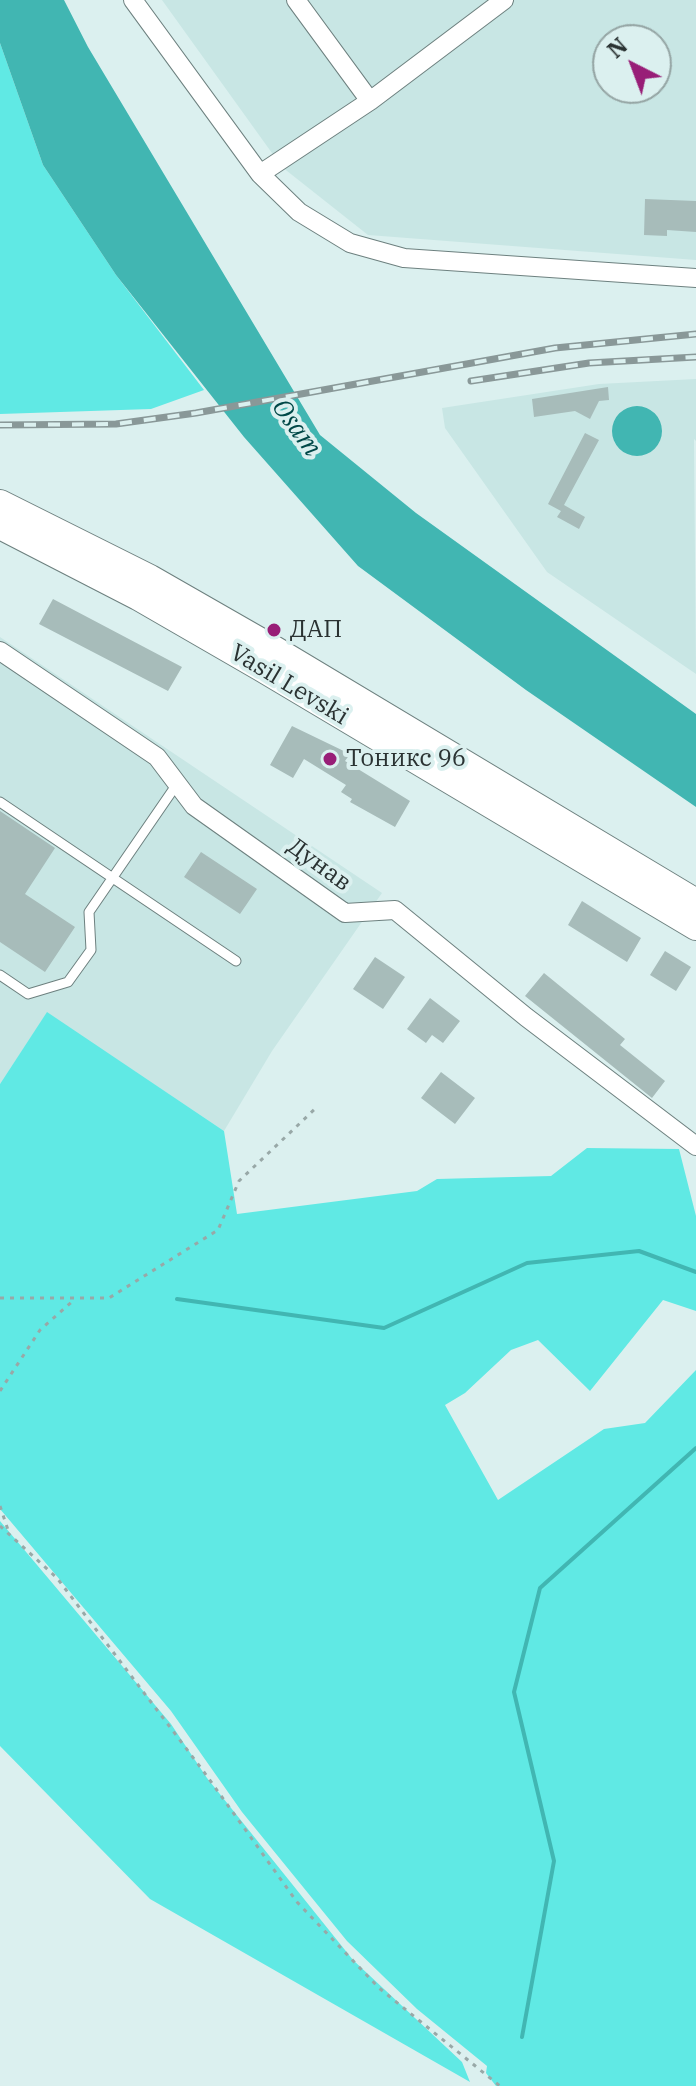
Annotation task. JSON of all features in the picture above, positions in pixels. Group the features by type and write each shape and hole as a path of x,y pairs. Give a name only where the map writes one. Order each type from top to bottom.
{"main road":[{"name":"Vasil Levski","path":"0,503 150,578 261,641 696,902"},
{"name":"Vasil Levski","path":"0,526 138,597 696,927"}],"street":[{"path":"133,0 260,174 299,212 350,243 404,258 696,278"},
{"path":"296,0 370,101"},
{"path":"260,174 370,101 504,0"},
{"name":"Дунав","path":"0,651 157,757 194,806 345,913 395,910 526,1017 696,1146"}],"lane":[{"path":"0,975 28,994 68,982 91,950 89,912 177,783"},
{"path":"0,802 236,961"}],"path":[{"path":"0,1298 109,1298 218,1230 239,1181 317,1107"},
{"path":"0,1391 40,1330 75,1299"},
{"path":"0,1506 10,1536"},
{"path":"0,1526 57,1578 204,1772 297,1902 379,1988 500,2086"}],"shaded area":[{"path":"162,0 696,0 696,260 368,235 282,167"},
{"path":"0,43 43,165 116,275 204,390 151,409 0,414"},
{"path":"696,379 696,674 547,572 445,428 442,408 599,384","holes":["632,406 651,410 662,427 655,448 642,455 620,413"]},
{"path":"0,637 382,893 272,1051 224,1131 47,1013 0,1084"},
{"path":"47,1012 224,1131 237,1214 417,1191 437,1179 551,1176 587,1148 679,1149 696,1216 696,1311 663,1300 590,1391 538,1340 511,1350 465,1393 445,1405 498,1500 604,1429 645,1423 696,1370 696,2086 496,2086 486,2073 487,2066 417,2009 347,1941 242,1812 171,1711 0,1509 0,1084"},
{"path":"0,1521 171,1724 207,1778 353,1960 462,2062 470,2082 150,1899 0,1746"}],"water":[{"name":"Osam","path":"0,0 64,0 88,47 320,435 416,513 696,714 696,807 526,690 358,566 244,437 116,275 43,165 0,43"},
{"path":"637,406 655,413 662,431 655,449 637,456 619,449 612,431 619,413"}],"building":[{"path":"645,199 696,201 696,232 667,230 667,236 644,235"},
{"path":"608,387 609,400 599,401 590,419 575,411 534,417 532,399"},
{"path":"585,433 599,440 564,505 585,517 579,529 557,517 561,511 548,504"},
{"path":"53,599 182,667 168,691 39,624"},
{"path":"292,726 350,754 345,761 410,801 395,827 350,802 352,799 341,792 346,785 304,759 293,778 270,765"},
{"path":"0,811 55,848 25,894 75,927 45,972 0,942"},
{"path":"201,852 257,889 240,914 184,877"},
{"path":"582,901 641,938 627,962 568,925"},
{"path":"665,951 691,967 676,991 650,975"},
{"path":"375,957 405,977 383,1009 353,989"},
{"path":"544,973 625,1039 620,1045 665,1081 652,1098 525,996"},
{"path":"430,998 460,1021 443,1043 432,1035 426,1043 407,1029"},
{"path":"441,1072 475,1098 455,1124 421,1098"}],"waterway":[{"path":"177,1299 384,1328 527,1263 639,1251 696,1272"},
{"path":"522,2037 554,1861 514,1692 540,1588 696,1448"}],"railway":[{"path":"0,425 116,424 196,413 555,348 696,334"},
{"path":"471,381 589,363 696,357"}],"place":[{"name":"ДАП","path":"274,630"},
{"name":"Тоникс 96","path":"330,759"}]}
